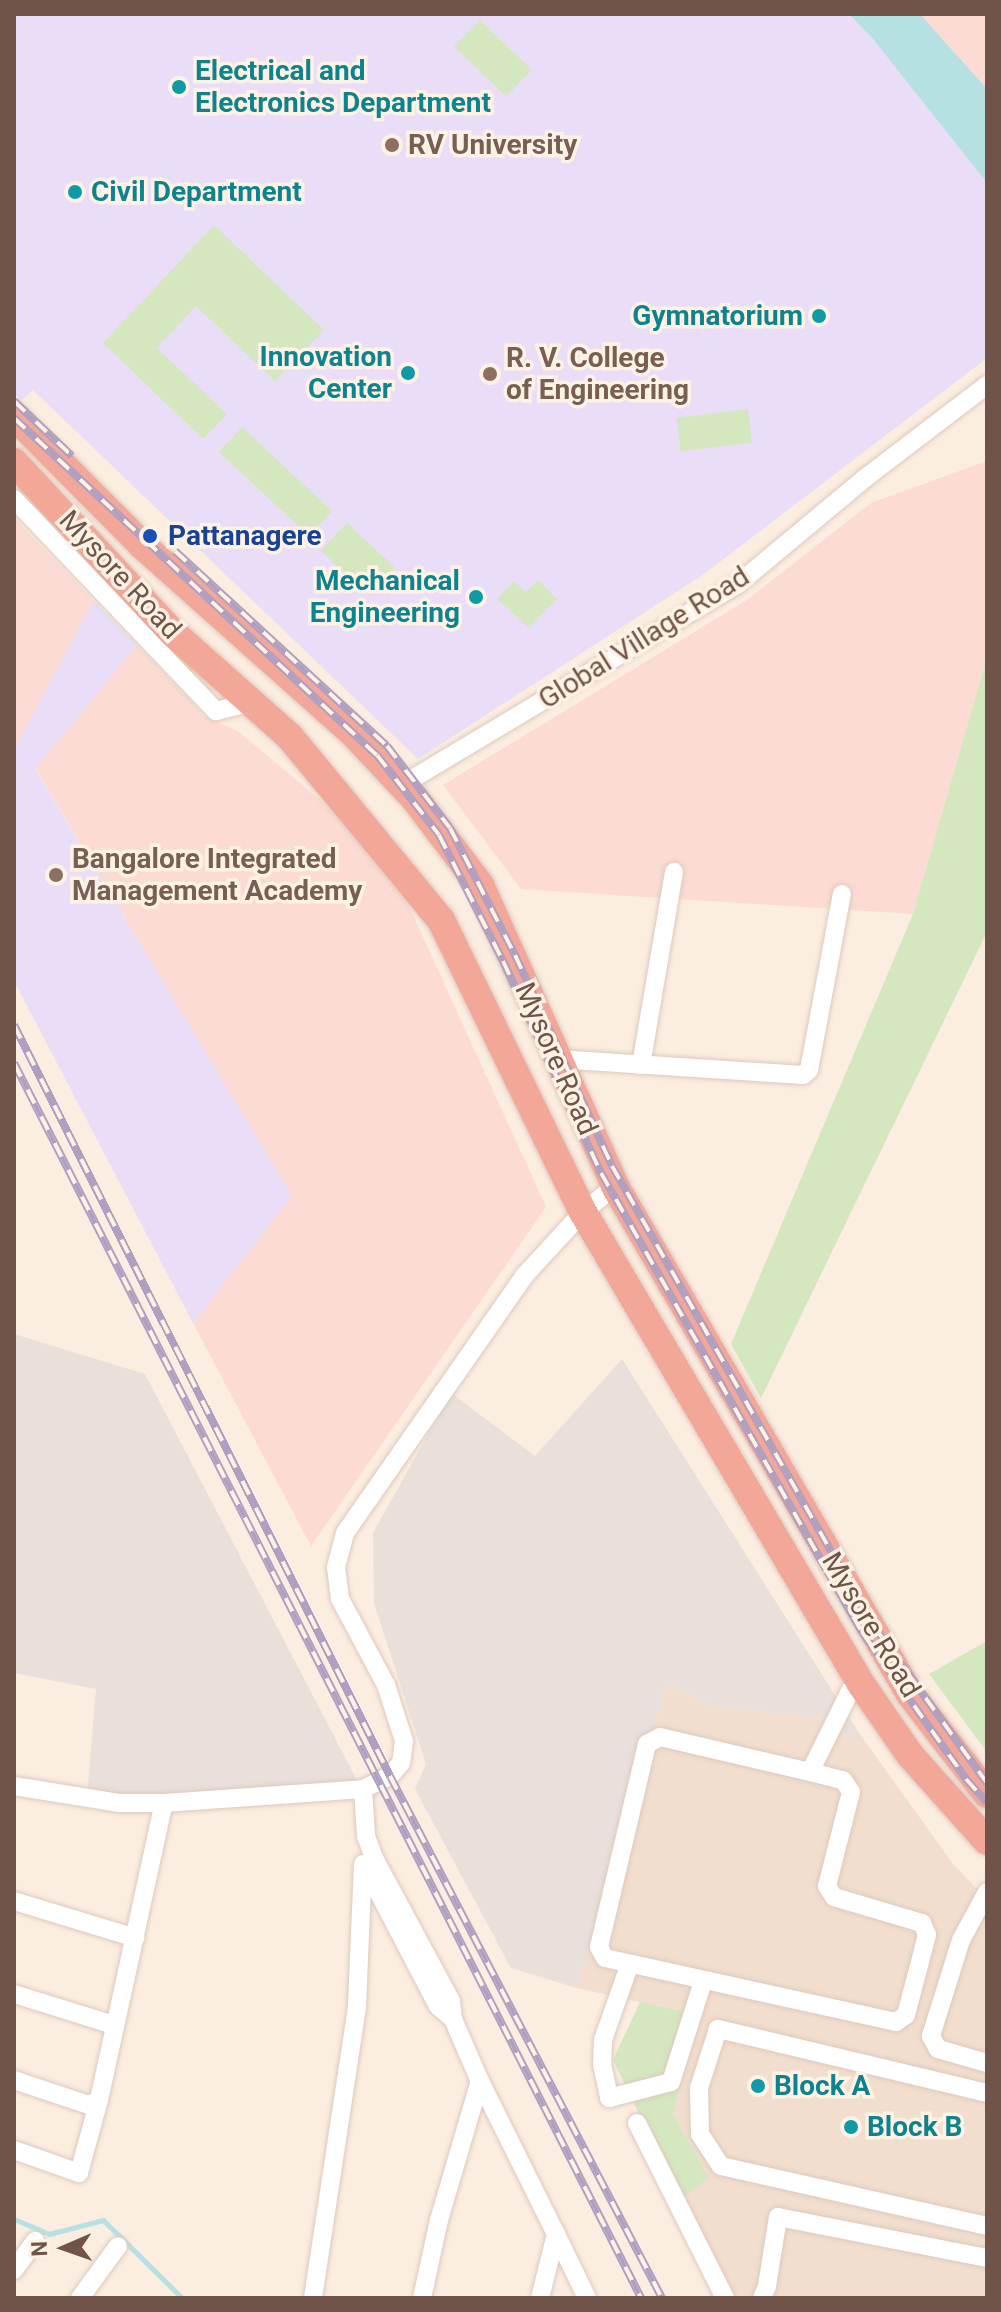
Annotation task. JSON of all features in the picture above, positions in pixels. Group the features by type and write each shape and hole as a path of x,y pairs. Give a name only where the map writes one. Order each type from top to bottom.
{"highway":[{"name":"Mysore Road","path":"14,416 142,545 351,731 402,785 480,885 615,1186 910,1694 987,1794"},
{"name":"Mysore Road","path":"14,462 173,633 290,737 441,920 583,1212 857,1677 910,1755 987,1841"}],"street":[{"name":"Global Village Road","path":"402,785 738,584 864,479 987,385"},
{"path":"14,499 216,711 252,702"},
{"path":"641,1065 674,872"},
{"path":"556,1059 803,1075 809,1070 842,894"},
{"path":"14,1786 119,1803 164,1803 363,1789 396,1770 401,1763 404,1741 386,1685 340,1599 336,1567 345,1533 525,1275 583,1212 615,1186"},
{"path":"810,1772 857,1677"},
{"path":"660,1737 810,1772 843,1780 851,1792 827,1886 834,1897 922,1923 927,1935 906,2015 896,2022 629,1966 605,1958 599,1947 647,1744 660,1737"},
{"path":"363,1789 353,1808 353,1828 363,1864 438,2006 453,2019"},
{"path":"363,1789 366,1836 374,1858 451,2001 453,2019 480,2081 587,2298"},
{"path":"14,2150 79,2173 99,2100 164,1803"},
{"path":"313,2298 357,2006 363,1864"},
{"path":"987,1892 961,1940 931,2036 938,2049 987,2063"},
{"path":"14,1901 136,1938"},
{"path":"629,1966 603,2040 602,2064 609,2098 671,2082 703,1981"},
{"path":"14,1994 114,2025"},
{"path":"987,2093 718,2029 699,2088 700,2134 721,2166 987,2226"},
{"path":"14,2080 89,2105 99,2100"},
{"path":"422,2298 439,2220 480,2081"},
{"path":"637,2123 725,2298"},
{"path":"762,2298 767,2286 778,2217 987,2258"},
{"path":"540,2298 556,2234"},
{"path":"14,2270 35,2241"},
{"path":"80,2298 118,2246"}],"shaded area":[{"name":"R. V. College of Engineering","path":"14,14 849,14 873,39 987,183 987,358 704,574 418,759 33,390 21,401 14,394"},
{"path":"920,14 987,14 987,89"},
{"path":"987,461 987,657 913,914 521,889 443,785 747,600 871,503"},
{"path":"14,518 94,601 14,749"},
{"name":"Bangalore Integrated Management Academy","path":"94,601 137,645 35,769 292,1196 193,1323 14,981 14,749"},
{"path":"137,645 206,717 239,732 331,809 407,902 546,1207 311,1546 193,1323 292,1196 35,768"},
{"path":"14,1334 145,1374 360,1786 177,1804 87,1796 96,1689 14,1673"},
{"path":"622,1359 859,1733 840,1736 829,1720 711,1706 667,1684 577,1988 511,1968 415,1789 426,1764 374,1603 373,1533 451,1393 535,1456"},
{"path":"667,1684 711,1706 829,1720 840,1736 859,1733 953,1864 987,1899 987,2298 735,2298 681,2200 709,2178 673,2114 700,2016 577,1988"}],"green space":[{"path":"480,20 532,70 506,97 454,47"},
{"path":"214,225 324,330 275,381 196,306 157,348 227,414 203,439 103,343"},
{"path":"748,409 752,443 681,452 677,418"},
{"path":"242,427 332,511 309,536 219,452"},
{"path":"347,523 395,567 369,595 321,551"},
{"path":"538,580 557,599 529,628 497,599 514,581 526,592"},
{"path":"987,657 987,932 761,1398 731,1344 913,914"},
{"path":"987,1641 987,1752 929,1674"},
{"path":"640,2002 700,2015 673,2114 709,2178 681,2200 613,2060"}],"water":[{"path":"849,14 920,14 987,89 987,183 873,39"}],"waterway":[{"path":"14,2219 49,2234 103,2220 182,2298"}],"railway":[{"path":"14,401 72,456"},
{"path":"14,418 377,755 439,835 503,961 601,1173 862,1632 966,1779 987,1802"},
{"path":"175,551 387,746 450,828 515,955 612,1166 873,1625 987,1783"},
{"path":"14,1025 390,1776 662,2298"},
{"path":"14,1063 641,2298"}],"place":[{"name":"Electrical and Electronics Department","path":"179,87"},
{"name":"RV University","path":"392,145"},
{"name":"Civil Department","path":"75,192"},
{"name":"Gymnatorium","path":"819,316"},
{"name":"Innovation Center","path":"408,373"},
{"name":"R. V. College of Engineering","path":"490,374"},
{"name":"Pattanagere","path":"150,536"},
{"name":"Mechanical Engineering","path":"476,597"},
{"name":"Bangalore Integrated Management Academy","path":"56,875"},
{"name":"Block A","path":"758,2086"},
{"name":"Block B","path":"851,2127"}]}
